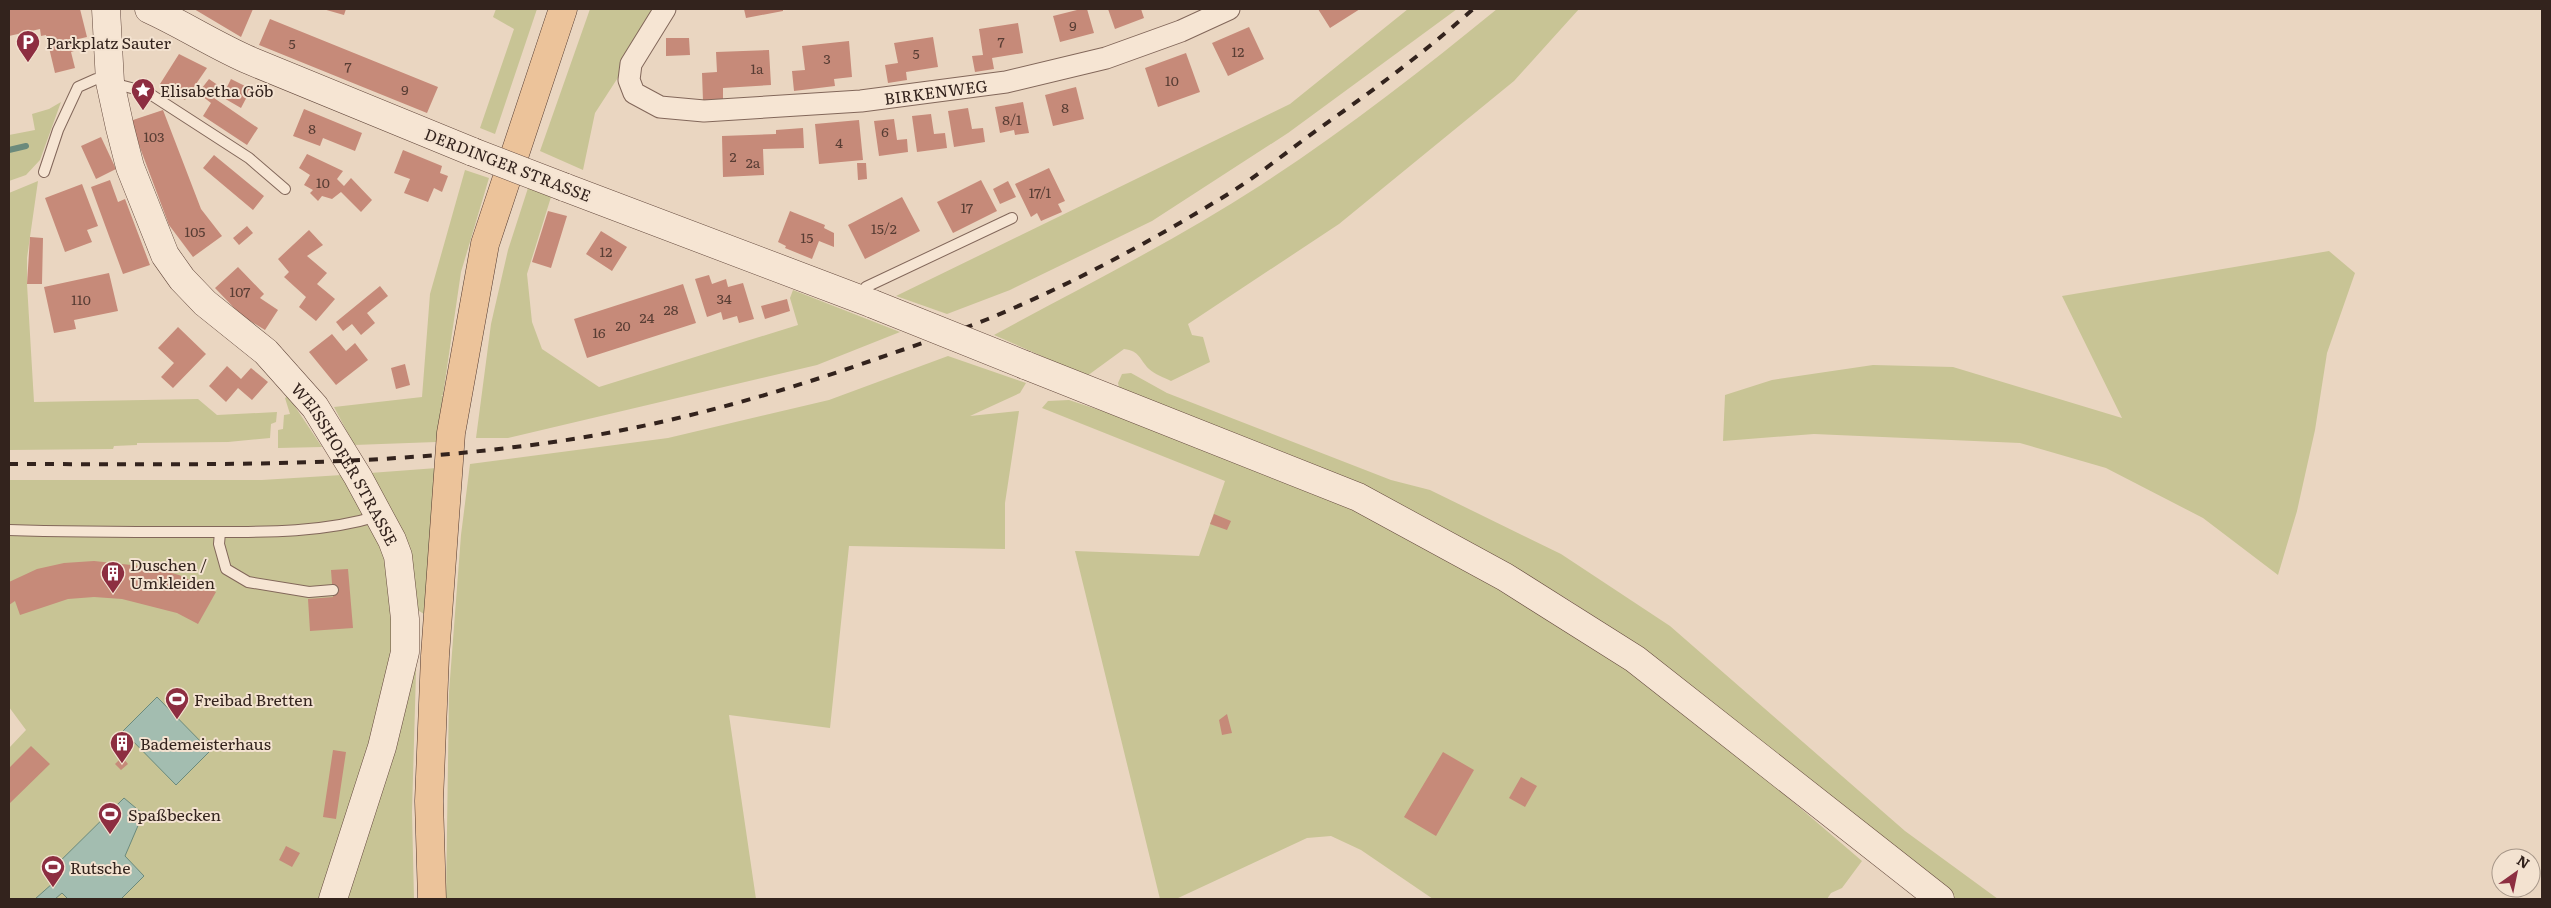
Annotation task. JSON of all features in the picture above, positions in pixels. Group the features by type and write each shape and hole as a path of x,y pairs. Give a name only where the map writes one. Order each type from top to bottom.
{"main road":[{"name":"WEISSHOFER STRASSE","path":"106,9 110,82 130,168 165,255 182,279 205,303 266,352 315,407 335,437 380,516 392,540 399,564 406,619 404,652 382,747 333,899"},
{"name":"DERDINGER STRASSE","path":"149,9 218,46 473,152 866,301 1358,497 1504,577 1635,659 1940,899"},
{"path":"432,899 429,801 434,666 452,433 485,244 564,9"}],"street":[{"name":"BIRKENWEG","path":"665,9 631,64 629,80 634,93 660,108 704,111 861,101 1006,82 1106,58 1181,31 1229,9"}],"lane":[{"path":"44,172 58,130 78,87 96,79 147,92 249,158 285,189"},
{"path":"866,301 866,287 1012,218"},
{"path":"9,530 220,532 328,529 364,522 380,516"},
{"path":"220,532 219,544 226,568 248,582 309,592 333,590"}],"shaded area":[{"path":"496,9 537,9 495,134 480,128 514,29 493,17"},
{"path":"590,9 654,9 621,60 619,76 595,113 583,170 540,151"},
{"path":"1408,9 1457,9 1288,133 1152,221 1010,290 947,314 896,296 1290,104"},
{"path":"1497,9 1579,9 1514,81 1339,224 1188,324 1192,335 1203,337 1210,362 1171,381 1151,371 1139,356 1124,349 1087,376 994,335 1163,244 1261,185 1382,100"},
{"path":"61,102 40,160 26,175 9,181 9,135 35,130 32,114 49,109"},
{"path":"465,170 489,178 461,272 443,395 441,396 443,396 436,442 354,445 334,407 422,397 430,294"},
{"path":"38,181 27,258 34,402 198,399 217,415 277,412 276,422 271,424 270,438 228,442 137,443 137,445 114,446 113,449 9,450 9,193"},
{"path":"528,188 551,197 527,274 532,322 542,349 599,387 798,325 790,298 793,290 900,332 817,365 508,438 476,438 491,324 508,250"},
{"path":"2329,251 2355,273 2327,353 2315,430 2297,511 2278,575 2203,518 2106,468 2020,443 1814,434 1723,441 1725,395 1772,380 1873,365 1953,367 2122,418 2062,296"},
{"path":"948,356 1026,383 1020,393 970,416 1019,411 1005,503 1005,549 849,546 830,728 729,715 756,899 446,899 449,692 461,535 470,464 668,438 829,400"},
{"path":"1131,373 1167,393 1391,480 1430,490 1561,554 1670,626 1905,831 1998,899 1956,899 1627,639 1569,600 1468,541 1120,391 1118,383 1122,374"},
{"path":"288,396 322,447 278,448 278,430 283,429 284,415 290,414 285,398"},
{"path":"1069,400 1178,436 1388,522 1490,578 1661,689 1862,861 1842,888 1831,893 1827,899 1433,899 1361,850 1331,836 1307,838 1176,899 1160,899 1075,551 1199,556 1225,481 1042,408 1048,401"},
{"path":"437,468 424,614 416,609 370,473"},
{"name":"Freibad Bretten","path":"342,475 385,551 399,648 327,899 9,899 9,748 26,730 9,707 9,480 262,480"},
{"path":"417,637 412,812 414,899 346,899"},
{"path":"157,697 210,751 176,785 123,731"},
{"name":"Spaßbecken","path":"124,798 143,814 125,856 144,876 121,899 68,899 62,893 55,899 35,899 53,883 45,876"}],"building":[{"path":"9,9 80,9 87,37 74,40 77,50 71,52 75,68 55,73 46,35 41,36 40,29 9,36"},
{"path":"194,9 253,9 241,37"},
{"path":"323,9 346,9 344,15"},
{"path":"744,9 783,9 783,11 746,18"},
{"path":"1087,9 1094,33 1060,42 1053,16"},
{"path":"1108,9 1141,9 1144,18 1115,29"},
{"path":"1318,9 1360,9 1330,28"},
{"path":"270,19 438,87 427,113 259,45"},
{"path":"1018,23 1023,53 992,58 994,69 975,72 972,56 983,55 979,29"},
{"path":"1249,27 1264,59 1228,76 1212,43"},
{"path":"933,37 938,67 906,72 907,80 888,83 885,65 898,63 894,43"},
{"path":"666,38 689,38 690,55 666,56"},
{"path":"849,41 852,77 834,79 835,86 794,91 792,71 805,70 802,46"},
{"path":"769,50 771,85 723,88 723,100 703,101 702,73 717,72 716,52"},
{"path":"1186,53 1200,92 1158,107 1145,68"},
{"path":"179,54 207,68 185,100 160,84"},
{"path":"209,79 222,88 214,98 258,128 247,145 203,116 211,103 198,93"},
{"path":"231,79 251,89 241,108 222,97"},
{"path":"1076,87 1084,119 1053,126 1045,95"},
{"path":"1023,102 1029,133 1015,135 1014,130 1000,133 995,107"},
{"path":"968,108 972,129 983,128 985,142 954,147 948,111"},
{"path":"304,109 362,133 355,151 323,138 320,146 293,136"},
{"path":"163,110 201,209 222,236 193,257 169,225 130,121"},
{"path":"931,114 934,134 945,133 947,148 917,152 912,116"},
{"path":"894,119 897,140 907,139 908,152 879,156 874,121"},
{"path":"859,120 863,160 819,164 815,124"},
{"path":"803,128 804,148 763,149 764,175 723,177 722,136 776,134 776,130"},
{"path":"101,137 116,169 96,179 81,146"},
{"path":"403,150 442,166 440,173 448,176 442,192 434,188 428,202 404,193 410,179 394,173"},
{"path":"307,154 343,171 337,179 344,186 351,178 372,200 361,212 341,192 332,199 322,196 318,201 310,193 313,190 304,185 310,175 299,168"},
{"path":"214,155 264,196 253,210 203,168"},
{"path":"857,163 866,163 867,179 858,180"},
{"path":"1049,168 1065,201 1058,204 1062,212 1041,221 1037,213 1031,217 1015,184"},
{"path":"110,180 118,202 125,199 150,265 123,274 91,187"},
{"path":"981,180 997,211 953,233 937,202"},
{"path":"1008,181 1016,197 1000,204 993,189"},
{"path":"82,184 98,226 87,230 92,242 65,252 45,198"},
{"path":"902,197 920,231 865,259 848,225"},
{"path":"548,211 567,216 551,268 532,262"},
{"path":"790,211 825,225 824,228 834,233 834,247 819,241 812,259 785,248 786,246 778,242"},
{"path":"247,226 253,233 239,245 233,238"},
{"path":"309,230 323,245 307,256 327,273 317,284 335,299 316,321 299,307 306,297 284,277 289,272 278,259"},
{"path":"601,231 627,247 612,271 586,254"},
{"path":"30,237 43,238 42,284 27,284"},
{"path":"238,267 264,294 260,298 278,310 265,330 242,316 215,288"},
{"path":"109,273 118,311 74,320 76,329 54,333 44,287"},
{"path":"709,275 712,284 726,279 728,287 743,283 754,319 739,323 737,316 723,320 721,312 707,317 695,279"},
{"path":"683,284 696,323 587,358 574,319"},
{"path":"380,286 388,296 367,313 375,323 361,335 352,324 343,331 336,322"},
{"path":"787,299 790,311 765,319 761,306"},
{"path":"178,327 206,354 173,388 161,377 174,363 158,348"},
{"path":"332,334 346,351 355,343 368,360 336,385 309,352"},
{"path":"405,364 410,385 396,389 391,368"},
{"path":"227,366 241,379 251,368 268,382 252,400 238,388 226,402 209,386"},
{"path":"1214,514 1231,521 1227,530 1210,524"},
{"name":"Duschen / Umkleiden","path":"94,561 150,567 179,575 216,592 198,624 177,613 122,599 94,597 68,599 20,615 15,601 9,605 9,582 37,569 64,563"},
{"path":"348,569 353,628 310,631 308,599 333,597 331,570"},
{"path":"1227,714 1232,733 1222,735 1219,720"},
{"path":"31,746 50,764 9,804 9,768"},
{"path":"333,750 346,752 336,819 323,817"},
{"path":"1443,752 1474,770 1436,836 1404,817"},
{"name":"Bademeisterhaus","path":"122,757 128,764 121,770 115,764"},
{"path":"1521,777 1537,786 1525,807 1509,798"},
{"path":"286,846 300,853 292,867 279,860"}],"waterway":[{"path":"9,150 26,146"}],"railway":[{"path":"9,464 326,462 452,454 561,441 653,424 788,388 932,340 988,319 1048,293 1164,232 1233,191 1257,174 1397,72 1473,9"}],"place":[{"name":"Parkplatz Sauter","path":"28,63"},
{"name":"Elisabetha Göb","path":"143,111"},
{"name":"Duschen / Umkleiden","path":"113,594"},
{"name":"Freibad Bretten","path":"177,720"},
{"name":"Bademeisterhaus","path":"122,764"},
{"name":"Spaßbecken","path":"110,835"},
{"name":"Rutsche","path":"53,888"}]}
